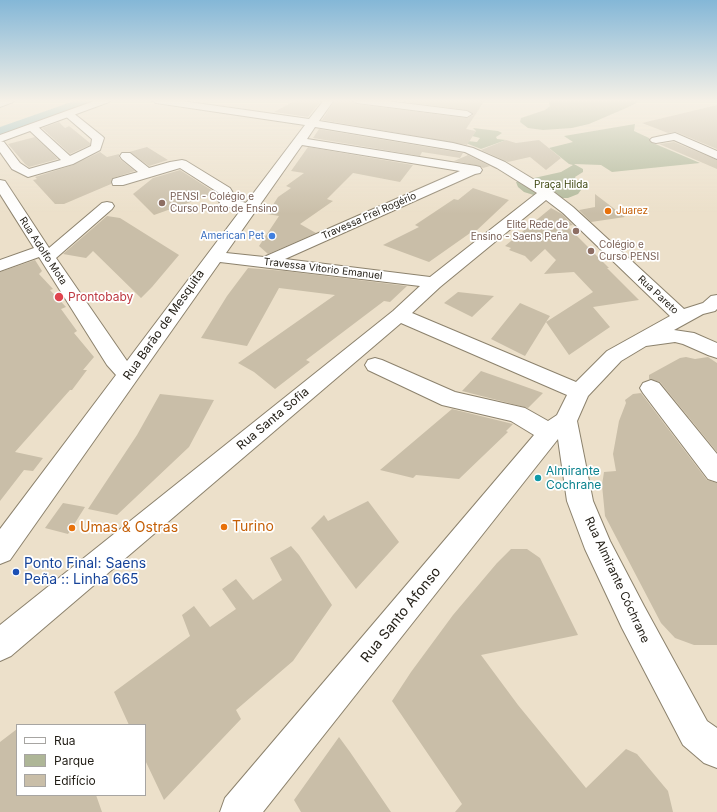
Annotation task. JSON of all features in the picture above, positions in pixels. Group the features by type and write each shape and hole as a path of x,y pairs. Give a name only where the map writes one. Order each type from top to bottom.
{"street":[{"path":"44,138 69,161"},
{"path":"0,144 16,166 28,173 69,161 94,149 98,140 97,138"},
{"name":"Rua Barão de Mesquita","path":"0,551 213,257 302,138"},
{"name":"Rua Pareto","path":"404,138 469,150 496,162 546,192 568,210 682,317"},
{"path":"656,140 666,138"},
{"path":"679,138 717,155"},
{"path":"300,141 522,177"},
{"path":"126,156 147,173"},
{"path":"118,182 176,165 187,166 225,191 226,193 222,197 224,199 249,209"},
{"name":"Travessa Frei Rogério","path":"266,262 473,170"},
{"name":"Rua Adolfo Mota","path":"0,184 114,360 128,376"},
{"name":"Rua Santa Sofia","path":"0,645 399,315 434,283 546,192"},
{"path":"0,266 42,250 102,205"},
{"path":"0,255 42,250"},
{"name":"Travessa Vitorio Emanuel","path":"213,257 266,262 434,283"},
{"path":"375,365 450,399 517,414 558,427 578,392 614,356 682,317 713,304"},
{"path":"713,304 698,327 716,351"},
{"path":"399,315 578,392"},
{"path":"638,341 675,336 687,338 716,351"},
{"path":"651,388 717,472"},
{"name":"Rua Almirante Cóchrane","path":"558,427 580,501 599,549 695,734 717,750"},
{"name":"Rua Santo Afonso","path":"239,812 558,427"}],"green space":[{"path":"480,138 496,138 506,140 481,149 458,140 477,142"},
{"name":"Praça Hilda","path":"567,138 649,138 653,143 700,163 612,172 601,165 574,164 583,169 583,172 575,177 581,190 578,194 568,198 543,198 524,192 518,187 516,182 561,172 573,165 569,164 549,148 573,142"}],"building":[{"path":"36,138 58,159 29,167 8,144"},
{"path":"53,138 84,138 90,143 90,145 70,154"},
{"path":"313,138 372,138 463,153 460,158 422,152 420,156"},
{"path":"426,138 472,138 467,145"},
{"path":"690,138 717,138 717,149"},
{"path":"506,140 516,143 539,140 561,158 546,170 530,157 508,162 481,150"},
{"path":"674,142 717,160 717,169 659,144"},
{"path":"147,147 168,160 149,166 129,152"},
{"path":"308,147 413,165 400,182 353,173 327,199 333,201 300,224 316,233 268,254 259,246 279,216 267,214 278,197 291,188 286,186 304,173 291,171"},
{"path":"100,152 107,157 119,154 121,160 135,171 113,178 111,184 64,204 55,204 33,180 37,179 35,177 73,165"},
{"path":"468,155 490,166 483,168 480,166 454,161"},
{"name":"PENSI - Colégio e Curso Ponto de Ensino","path":"180,170 216,193 154,215 133,194 153,178"},
{"path":"473,188 509,200 475,232 473,231 429,262 383,245 419,227 415,225 454,199 458,200"},
{"path":"595,194 625,217 591,222 579,210 595,207"},
{"path":"551,208 562,214 573,225 567,226 639,300 593,307 610,327 569,355 546,322 593,292 574,272 544,274 556,260 545,249 531,262 525,256 509,250 511,248 505,246"},
{"path":"107,216 120,218 179,255 141,298 93,251 86,258 63,254"},
{"path":"35,260 42,271 39,274 53,289 50,290 66,307 61,309 77,331 74,333 94,357 83,370 87,370 72,390 70,390 15,452 43,458 33,471 24,470 0,501 0,272"},
{"path":"248,268 407,286 390,302 384,301 306,360 310,362 275,389 254,372 238,363 335,295 279,288 247,346 201,338 227,296"},
{"path":"458,292 494,296 472,317 444,303"},
{"path":"520,303 550,316 525,356 491,339"},
{"path":"686,357 695,359 708,357 717,363 717,452 660,382 649,379 649,375 680,358"},
{"path":"481,371 543,393 528,408 462,391"},
{"path":"641,393 707,480 717,483 717,645 694,645 675,638 661,623 605,516 602,485 604,472 616,471 613,454 619,421 626,403 625,400 633,394"},
{"path":"160,394 214,400 189,447 117,515 88,509 137,435"},
{"path":"452,409 513,424 506,431 508,432 459,479 416,475 413,478 380,470"},
{"path":"368,501 399,542 356,589 311,528 324,515 328,521"},
{"path":"63,503 85,507 68,534 45,528"},
{"path":"291,546 299,555 332,605 293,661 236,710 241,719 164,800 146,762 146,724 129,724 114,692 190,636 182,615 194,606 210,627 236,609 222,589 236,579 253,600 282,580 270,558"},
{"path":"511,549 527,549 540,558 578,635 481,655 518,705 586,788 626,749 637,754 668,791 673,812 455,812 462,804 392,701 411,672 453,615 497,563"},
{"path":"16,730 16,796 96,796 102,812 0,812 0,742"},
{"path":"339,737 391,812 301,812 294,800"}],"place":[{"name":"PENSI - Colégio e Curso Ponto de Ensino","path":"162,203"},
{"name":"Juarez","path":"608,211"},
{"name":"Elite Rede de Ensino - Saens Peña","path":"576,231"},
{"name":"American Pet","path":"272,236"},
{"name":"Colégio e Curso PENSI","path":"591,251"},
{"name":"Prontobaby","path":"59,297"},
{"name":"Almirante Cochrane","path":"538,478"},
{"name":"Turino","path":"224,527"},
{"name":"Umas & Ostras","path":"72,528"},
{"name":"Ponto Final: Saens Peña :: Linha 665","path":"16,572"}]}
